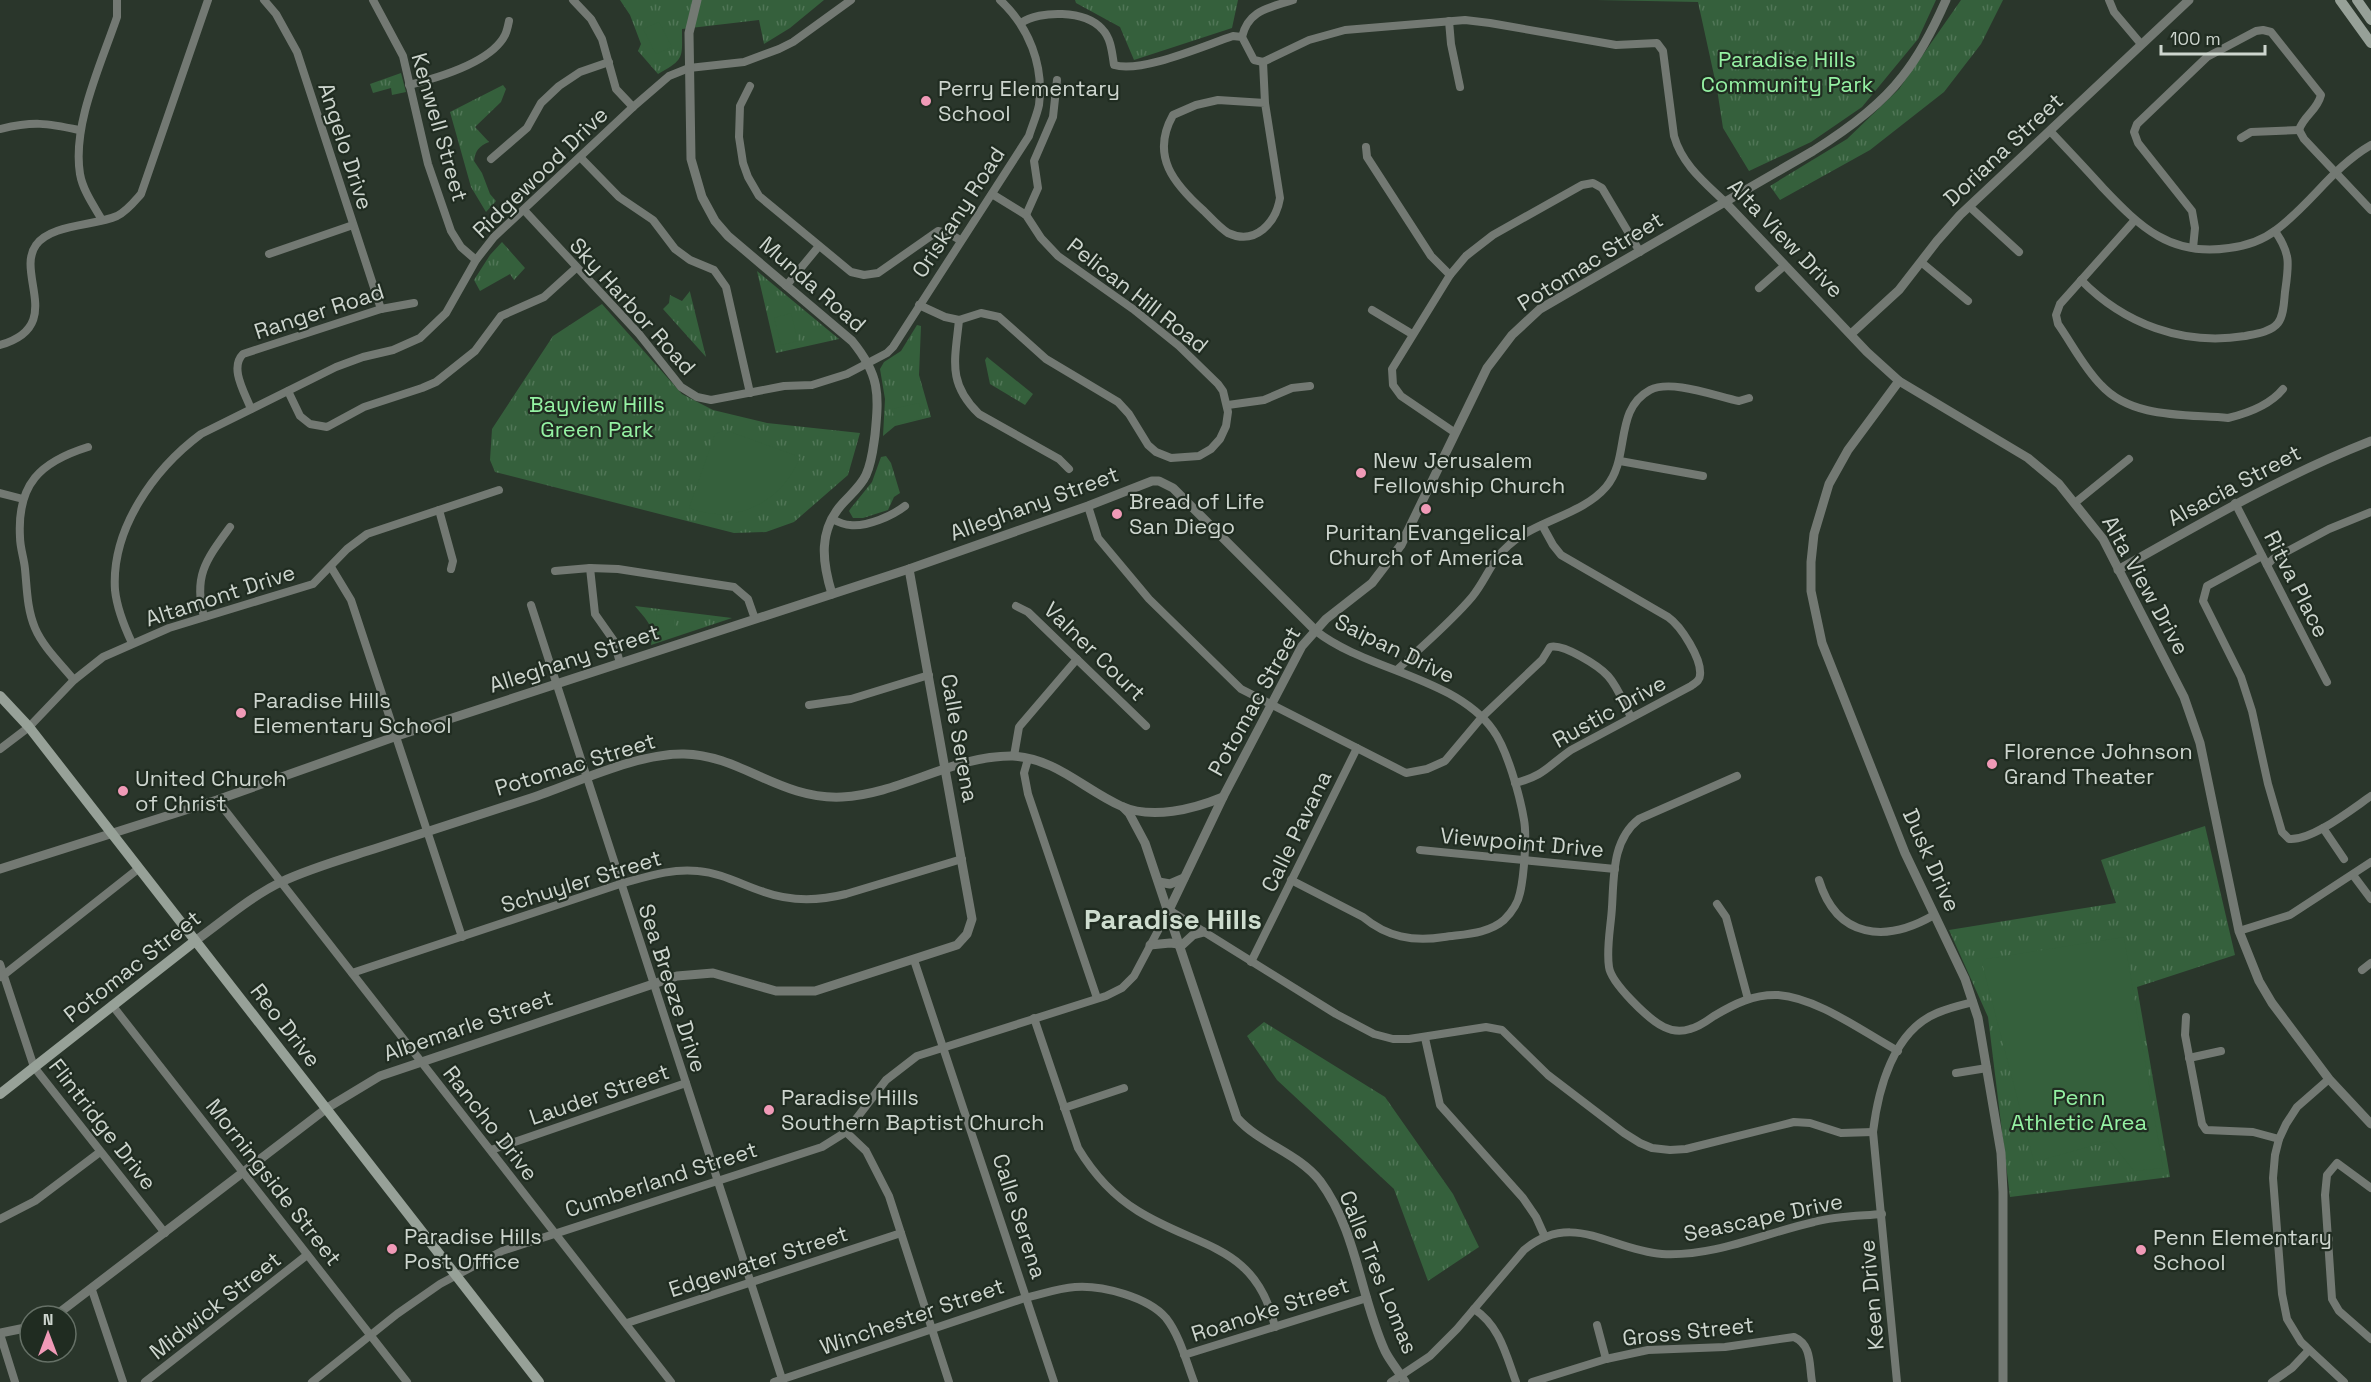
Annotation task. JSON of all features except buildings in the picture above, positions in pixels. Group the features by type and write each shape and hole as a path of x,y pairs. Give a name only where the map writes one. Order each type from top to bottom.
{"main road":[{"path":"2340,0 2371,43"},
{"path":"2357,0 2371,20"},
{"name":"Reo Drive","path":"0,696 28,727 539,1382"},
{"name":"Potomac Street","path":"0,1094 195,941"}],"street":[{"path":"102,220 80,176 79,130 117,17 117,0"},
{"path":"0,345 19,336 28,327 33,316 36,298 29,266 30,256 37,243 51,233 117,216 127,210 141,194 208,0"},
{"name":"Angelo Drive","path":"264,0 276,14 297,52 381,309"},
{"name":"Kenwell Street","path":"373,0 403,56 423,145 443,210 461,248 476,260"},
{"path":"573,0 591,19 602,39 616,88 633,107"},
{"name":"Munda Road","path":"697,0 689,33 691,159 702,196 715,220 728,236 852,341 867,363 877,387 878,404 872,458 865,477 840,505 825,536 824,568 832,594"},
{"name":"Ridgewood Drive","path":"132,643 118,607 115,579 119,549 130,520 155,479 183,448 201,434 344,363 393,350 420,338 446,313 476,260 494,237 669,76 689,68 744,62 779,49 793,42 851,0"},
{"name":"Oriskany Road","path":"867,363 893,347 1029,136 1038,106 1037,62 1021,23 1000,0"},
{"path":"1293,0 1258,12 1245,25 1242,37 1254,60 1263,62 1309,40 1345,30 1449,21 1451,44 1460,87"},
{"name":"Potomac Street","path":"195,941 261,893 309,870 646,759 687,754 718,760 796,792 838,797 882,791 944,769 988,758 1014,756 1061,770 1123,807 1143,812 1205,805 1223,797 1302,646 1326,619 1382,573 1401,544 1454,432 1487,368 1503,345 1527,320 1555,300 1813,151 1868,111 1903,77 1946,0"},
{"path":"2109,0 2114,12 2141,44"},
{"name":"Doriana Street","path":"1851,334 1899,290 1953,223 2189,0"},
{"path":"1021,23 1036,15 1048,14 1090,20 1102,28 1107,36 1114,65 1125,68 1158,61 1233,36 1242,37"},
{"path":"409,85 438,78 478,59 506,35 509,21"},
{"name":"Alta View Drive","path":"1449,21 1490,23 1616,45 1657,43 1664,56 1676,143 1691,170 1899,381 2028,458 2076,502 2103,539 2188,706 2200,743 2240,931 2250,961 2268,996 2329,1079 2371,1124"},
{"path":"2193,248 2195,228 2192,211 2138,143 2134,132 2137,123 2207,57 2256,31 2271,32 2321,95 2318,106 2301,123 2299,130 2304,139 2335,174 2371,210"},
{"path":"491,159 527,128 542,103 559,86 580,72 609,62"},
{"path":"1263,62 1265,103 1280,198 1278,209 1264,230 1249,236 1228,232 1175,183 1166,161 1163,142 1168,124 1173,115 1179,111 1218,100 1265,103"},
{"path":"1026,215 1038,188 1034,161 1053,117 1057,80"},
{"path":"750,86 740,106 739,136 743,163 748,177 759,196 851,272 864,275 878,273 938,231 960,240"},
{"path":"0,129 41,122 79,130"},
{"path":"2241,138 2252,132 2299,130"},
{"path":"2050,131 2134,220 2162,238 2193,248 2215,249 2236,247 2275,231 2335,174 2371,145"},
{"path":"1366,147 1367,157 1431,256 1450,275"},
{"path":"580,157 619,196 653,220 675,249 690,260 714,270 726,288 750,393"},
{"path":"1454,432 1401,396 1391,379 1392,369 1450,275 1481,243 1589,183 1602,188 1640,252"},
{"name":"Pelican Hill Road","path":"992,194 1026,215 1041,238 1058,256 1133,309 1179,346 1218,384 1228,405"},
{"path":"1971,207 2019,252"},
{"name":"Sky Harbor Road","path":"524,210 576,268 590,279 686,391 697,397 711,400 784,386 812,386 830,381 867,363"},
{"path":"2134,220 2060,304 2056,315 2058,324 2100,385 2113,396 2137,408 2228,418 2273,401 2283,389"},
{"path":"269,254 353,225"},
{"path":"2081,280 2114,309 2157,330 2208,339 2257,334 2273,328 2282,316 2289,262 2286,248 2275,231"},
{"path":"786,286 819,246"},
{"path":"1921,262 1968,301"},
{"path":"1759,288 1785,266"},
{"path":"288,391 300,416 310,424 327,427 363,407 422,388 436,382 465,359 487,337 501,316 514,308 544,297 576,268"},
{"name":"Ranger Road","path":"251,409 236,368 237,360 243,354 381,309 414,303"},
{"path":"919,306 959,320 981,313 999,317 1046,359 1118,402 1129,414 1148,445 1167,457 1192,458 1211,449 1224,432 1228,419 1228,405 1264,400 1292,388 1310,386"},
{"path":"1372,310 1412,334"},
{"path":"959,320 954,370 960,391 969,405 979,414 1059,459 1069,469"},
{"name":"Dusk Drive","path":"1899,381 1848,450 1829,484 1814,534 1811,591 1822,643 1905,852 1973,1002 1978,1018 2001,1153 2003,1382"},
{"path":"1397,670 1474,594 1498,555 1515,539 1596,496 1612,480 1620,461 1628,415 1639,398 1650,390 1668,385 1739,401 1749,398"},
{"name":"Alsacia Street","path":"2118,570 2235,503 2305,468 2371,441"},
{"path":"74,680 34,627 26,598 25,567 20,538 20,506 32,481 45,466 63,455 88,447"},
{"path":"2076,502 2129,459"},
{"path":"1620,461 1703,476"},
{"name":"Saipan Drive","path":"1159,481 1173,488 1316,631 1330,642 1469,704 1482,717 1499,742 1515,783 1525,823 1519,898 1501,922 1480,932 1426,940 1394,936 1363,917 1291,880"},
{"name":"Alleghany Street","path":"0,869 217,800 397,736 909,569 1088,506 1144,483 1159,481"},
{"name":"Altamont Drive","path":"0,749 9,744 74,680 103,657 169,628 313,584 358,539 499,490"},
{"path":"0,494 23,499"},
{"name":"Ritva Place","path":"2235,503 2327,682"},
{"path":"832,519 847,525 858,526 897,512 905,506"},
{"path":"1088,506 1098,538 1149,599 1241,689 1406,773 1415,773 1445,761 1482,717 1542,660 1550,647 1563,647 1608,676 1631,717"},
{"path":"439,510 453,561 451,569"},
{"path":"2267,565 2273,559 2329,529 2371,512"},
{"name":"Rustic Drive","path":"1515,783 1534,779 1571,750 1691,686 1699,680 1701,674 1687,638 1677,624 1561,555 1542,525"},
{"path":"204,617 200,602 201,574 206,561 230,527"},
{"path":"2262,556 2207,586 2203,601 2241,677 2250,703 2268,784 2283,834 2289,839 2294,839 2324,828 2371,796"},
{"path":"331,567 351,600 462,937"},
{"path":"590,568 591,594 595,614 614,641 620,663"},
{"path":"555,571 590,568 618,569 734,587 748,599 755,620"},
{"name":"Calle Serena","path":"909,569 972,918 967,934 957,945"},
{"name":"Sea Breeze Drive","path":"531,605 783,1381"},
{"name":"Valner Court","path":"1016,606 1028,612 1146,726"},
{"path":"1014,756 1019,727 1077,659"},
{"path":"808,705 851,699 929,675"},
{"name":"Calle Pavana","path":"1251,962 1357,748"},
{"path":"1028,759 1024,773 1028,794 1097,998"},
{"path":"1615,869 1622,839 1630,826 1639,819 1737,776"},
{"name":"Cumberland Street","path":"312,1382 370,1335 455,1274 502,1251 822,1147 846,1132 886,1080 917,1056 1106,996 1126,984 1134,976 1169,910 1223,797"},
{"name":"Rancho Drive","path":"217,800 671,1382"},
{"name":"Calle Tres Lomas","path":"1123,807 1129,813 1145,843 1237,1118 1256,1136 1302,1164 1318,1179 1340,1215 1385,1350 1403,1379"},
{"path":"2324,828 2344,859"},
{"name":"Viewpoint Drive","path":"1420,850 1615,869 1609,966 1620,987 1659,1024 1676,1031 1696,1028 1727,1008 1748,999 1776,995 1816,1005 1898,1051"},
{"name":"Schuyler Street","path":"352,973 620,884 664,872 698,871 730,878 780,897 808,900 846,894 962,859"},
{"path":"2240,931 2290,915 2371,862"},
{"path":"2,977 138,869"},
{"path":"2353,875 2371,899"},
{"path":"1159,882 1170,885 1184,878"},
{"path":"1819,880 1825,899 1834,911 1852,924 1866,930 1882,932 1898,930 1934,915"},
{"path":"1717,904 1726,916 1748,999"},
{"path":"1169,910 1251,962 1374,1034 1393,1039 1425,1038 1486,1027 1502,1030 1548,1075 1624,1133 1652,1148 1686,1149 1794,1122 1810,1123 1841,1133 1873,1132"},
{"path":"1150,945 1163,943 1180,945 1193,935 1204,932"},
{"name":"Albemarle Street","path":"72,1304 327,1108 380,1076 653,983 683,975 708,973 726,975 776,991 816,991 957,945"},
{"name":"Calle Serena","path":"914,960 1054,1382"},
{"path":"2362,970 2371,963"},
{"name":"Flintridge Drive","path":"0,964 2,977 34,1067 165,1233"},
{"name":"Keen Drive","path":"1897,1382 1873,1132 1876,1104 1889,1068 1898,1051 1917,1026 1935,1013 1973,1002"},
{"name":"Morningside Street","path":"112,1005 407,1382"},
{"path":"2186,1017 2185,1035 2189,1058 2202,1124 2206,1130 2253,1132 2278,1139"},
{"path":"1034,1018 1078,1148 1089,1167 1139,1212 1227,1254 1242,1265 1264,1293 1275,1327"},
{"path":"1425,1038 1440,1105 1523,1198 1536,1217 1545,1237"},
{"path":"2189,1058 2222,1052"},
{"path":"1956,1073 1987,1068"},
{"path":"2329,1079 2297,1107 2278,1139 2273,1178 2282,1294 2288,1318 2301,1342 2344,1382"},
{"name":"Lauder Street","path":"490,1150 686,1083"},
{"path":"1064,1108 1124,1088"},
{"path":"846,1132 866,1151 886,1190 949,1382"},
{"path":"0,1219 45,1195 100,1152"},
{"path":"2371,1188 2337,1163 2327,1175 2325,1195 2332,1299 2339,1311 2371,1339"},
{"name":"Seascape Drive","path":"1391,1382 1403,1379 1430,1356 1474,1310 1524,1250 1545,1237 1565,1232 1580,1232 1642,1251 1684,1254 1720,1248 1816,1221 1882,1214"},
{"name":"Edgewater Street","path":"627,1323 901,1233"},
{"path":"2278,1239 2329,1239"},
{"name":"Midwick Street","path":"145,1382 307,1255"},
{"name":"Winchester Street","path":"774,1382 783,1381 1026,1298 1067,1287 1083,1286 1131,1297 1164,1316 1171,1325 1194,1382"},
{"path":"92,1290 123,1382"},
{"name":"Roanoke Street","path":"1184,1355 1367,1298"},
{"path":"1474,1310 1481,1314 1500,1337 1516,1382"},
{"path":"1597,1325 1606,1359"},
{"path":"15,1382 0,1334 18,1330"},
{"name":"Gross Street","path":"1532,1382 1606,1359 1648,1350 1725,1347 1794,1336 1803,1340 1812,1382"},
{"path":"2272,1382 2292,1368 2309,1350"}],"green space":[{"path":"620,0 824,0 790,28 764,44 759,20 682,29 680,57 673,65 658,74 638,51 641,44 630,15"},
{"path":"1075,0 1238,0 1232,28 1134,60 1120,27 1076,3"},
{"name":"Paradise Hills Community Park","path":"1597,0 1936,0 1918,39 1862,107 1811,142 1749,171 1723,128 1698,2"},
{"path":"1961,0 2003,0 1981,44 1944,92 1870,150 1780,200 1770,186 1847,139 1899,89"},
{"path":"659,22 672,47 656,54 643,29"},
{"path":"1756,58 1774,87 1756,98 1738,69"},
{"path":"401,73 406,92 392,95 391,88 373,93 370,84"},
{"path":"503,85 506,89 501,102 475,127 489,142 478,149 474,161 482,173 490,194 496,201 486,212 471,187 450,112"},
{"path":"502,242 525,268 514,280 510,274 480,291 474,280 490,255"},
{"path":"757,271 839,339 776,353"},
{"path":"690,291 706,357 663,309 669,303 670,295 682,301"},
{"name":"Bayview Hills Green Park","path":"602,304 682,394 713,410 767,423 860,433 848,475 794,522 766,532 734,533 495,472 490,460 492,429 553,336"},
{"path":"791,313 798,341 781,345 774,318"},
{"path":"917,325 921,326 919,375 931,417 895,426 883,436 885,399 880,369 884,362 901,351"},
{"path":"987,357 1033,394 1025,405 990,384 985,360"},
{"path":"919,403 923,418 896,424 892,409"},
{"path":"725,430 800,457 782,487 755,506 740,512 723,514 706,513 689,508 715,434"},
{"path":"886,456 891,463 900,493 894,497 888,510 863,518 853,518 849,511 872,482 881,457"},
{"path":"635,606 732,618 651,645 651,628"},
{"path":"674,614 675,632 658,634 656,615"},
{"name":"Penn Athletic Area","path":"2205,826 2235,955 2137,987 2170,1177 2010,1197 1988,1017 1949,930 2116,903 2101,860"},
{"path":"2124,937 2163,1168 2134,1171 2110,1141 2034,1162 1982,963 1986,959"},
{"path":"1264,1022 1385,1097 1453,1194 1479,1247 1428,1281 1394,1189 1277,1080 1247,1036"}],"place":[{"name":"Perry Elementary School","path":"926,101"},
{"name":"New Jerusalem Fellowship Church","path":"1361,473"},
{"name":"Puritan Evangelical Church of America","path":"1426,509"},
{"name":"Bread of Life San Diego","path":"1117,514"},
{"name":"Paradise Hills Elementary School","path":"241,713"},
{"name":"Florence Johnson Grand Theater","path":"1992,764"},
{"name":"United Church of Christ","path":"123,791"},
{"name":"Paradise Hills Southern Baptist Church","path":"769,1110"},
{"name":"Paradise Hills Post Office","path":"392,1249"},
{"name":"Penn Elementary School","path":"2141,1250"}],"district":[{"name":"Paradise Hills","path":"1173,919"}]}
